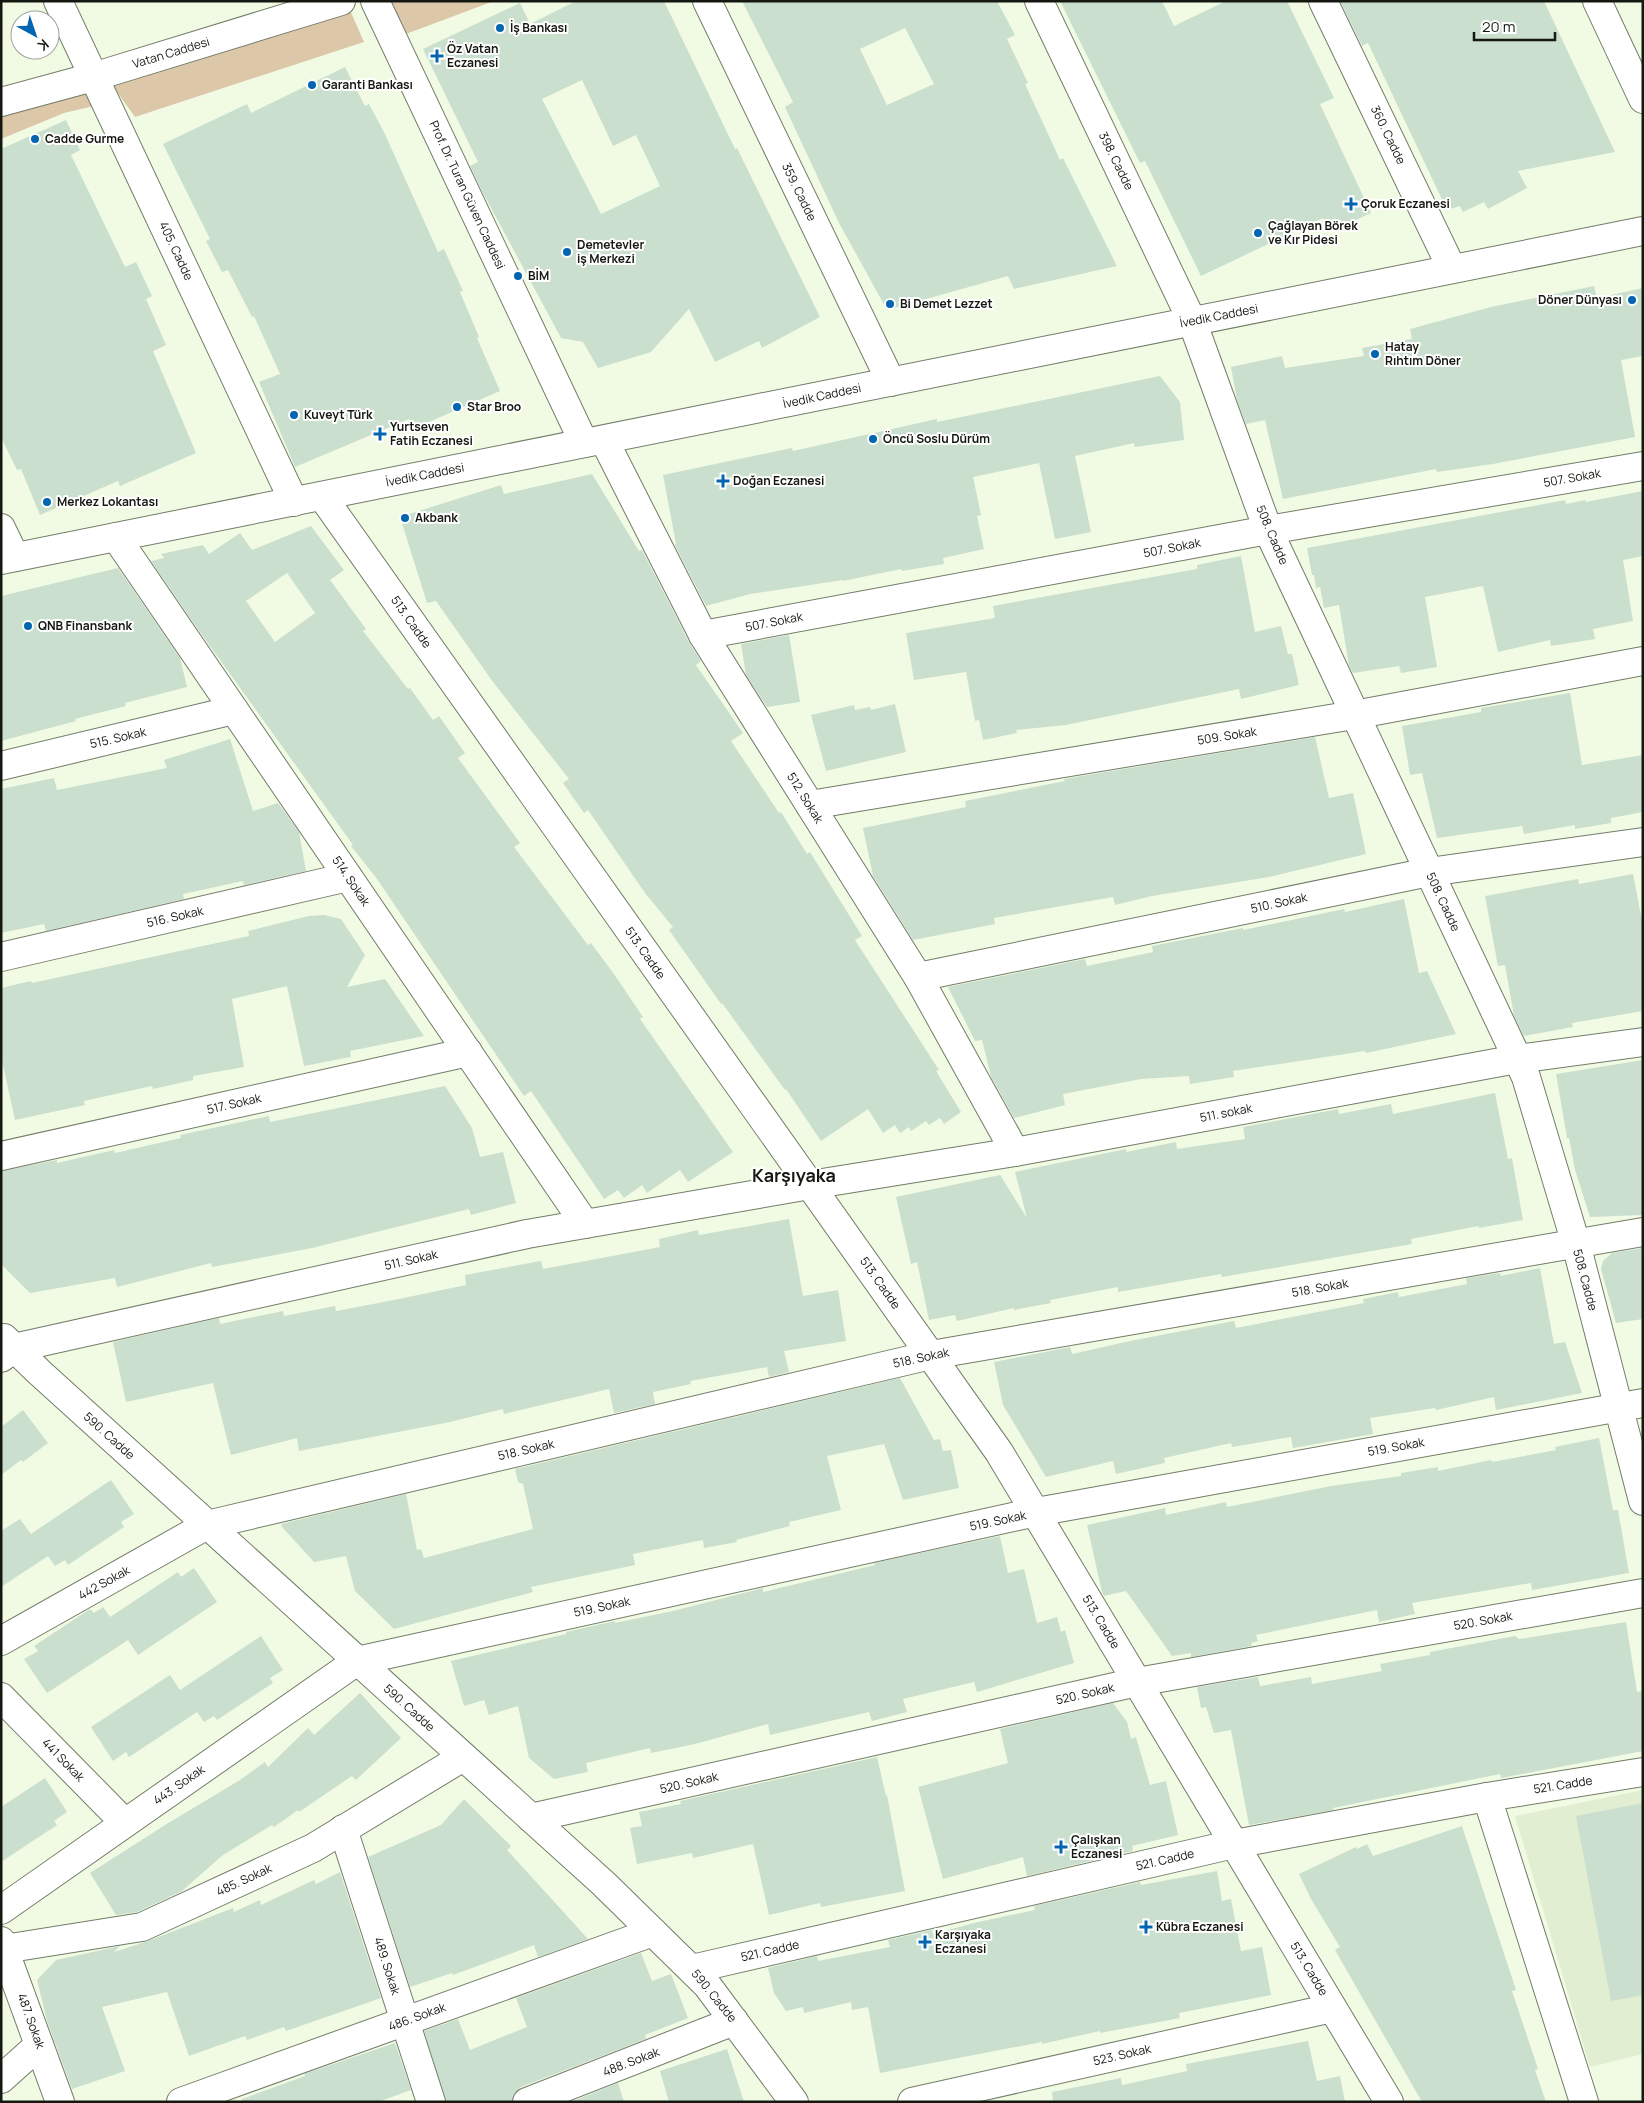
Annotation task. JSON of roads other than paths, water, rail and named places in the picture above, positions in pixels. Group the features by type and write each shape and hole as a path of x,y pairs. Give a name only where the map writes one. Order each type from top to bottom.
{"street":[{"name":"405. Cadde","path":"58,1 294,502"},
{"name":"Vatan Caddesi","path":"1,102 93,77 341,1"},
{"name":"Prof. Dr. Turan Güven Caddesi","path":"375,1 594,442"},
{"name":"359. Cadde","path":"707,1 890,382"},
{"name":"398. Cadde","path":"1040,1 1192,321"},
{"name":"360. Cadde","path":"1324,1 1452,269"},
{"path":"1597,1 1643,100"},
{"name":"İvedik Caddesi","path":"8,559 1643,231"},
{"name":"508. Cadde","path":"1192,321 1268,530 1526,1078 1576,1244 1631,1405 1643,1501"},
{"name":"512. Sokak","path":"594,442 703,636 918,977 1015,1152"},
{"name":"507. Sokak","path":"703,636 1268,530 1643,466"},
{"name":"513. Cadde","path":"322,496 999,1452 1389,2102"},
{"path":"1,528 8,559"},
{"name":"514. Sokak","path":"116,537 586,1224"},
{"name":"509. Sokak","path":"810,805 1354,715 1643,661"},
{"name":"515. Sokak","path":"1,766 234,710"},
{"name":"510. Sokak","path":"918,977 1429,872 1643,842"},
{"name":"516. Sokak","path":"1,957 348,877"},
{"name":"511. sokak","path":"810,1185 1015,1152 1518,1059 1643,1042"},
{"name":"517. Sokak","path":"1,1156 468,1052"},
{"name":"511. Sokak","path":"6,1347 527,1234 810,1185"},
{"name":"518. Sokak","path":"207,1525 931,1355 1643,1232"},
{"name":"590. Cadde","path":"6,1347 207,1525 531,1818 692,1969 707,1985 794,2102"},
{"name":"519. Sokak","path":"357,1661 1036,1512 1631,1405"},
{"name":"442 Sokak","path":"1,1641 207,1525"},
{"name":"520. Sokak","path":"531,1818 1137,1682 1643,1593"},
{"name":"443. Sokak","path":"1,1910 357,1661"},
{"name":"441 Sokak","path":"1,1697 125,1823"},
{"name":"485. Sokak","path":"3,1945 142,1927 313,1848 463,1757"},
{"name":"521. Cadde","path":"692,1969 1234,1844 1487,1797 1643,1772"},
{"path":"1487,1797 1584,2102"},
{"name":"489. Sokak","path":"343,1830 431,2102"},
{"name":"486. Sokak","path":"181,2102 653,1932"},
{"name":"487. Sokak","path":"3,1945 60,2102"},
{"name":"523. Sokak","path":"912,2102 1332,2008"},
{"name":"488. Sokak","path":"527,2102 734,2021"},
{"path":"1,2079 40,2045"}],"place":[{"name":"İş Bankası","path":"500,28"},
{"name":"Öz Vatan Eczanesi","path":"437,56"},
{"name":"Garanti Bankası","path":"312,85"},
{"name":"Cadde Gurme","path":"35,139"},
{"name":"Çoruk Eczanesi","path":"1351,204"},
{"name":"Çağlayan Börek ve Kır Pidesi","path":"1258,233"},
{"name":"Demetevler iş Merkezi","path":"567,252"},
{"name":"BİM","path":"518,276"},
{"name":"Döner Dünyası","path":"1632,300"},
{"name":"Bi Demet Lezzet","path":"890,304"},
{"name":"Hatay Rıhtım Döner","path":"1375,354"},
{"name":"Star Broo","path":"457,407"},
{"name":"Kuveyt Türk","path":"294,415"},
{"name":"Yurtseven Fatih Eczanesi","path":"380,434"},
{"name":"Öncü Soslu Dürüm","path":"873,439"},
{"name":"Doğan Eczanesi","path":"723,481"},
{"name":"Merkez Lokantası","path":"47,502"},
{"name":"Akbank","path":"405,518"},
{"name":"QNB Finansbank","path":"28,626"},
{"name":"Çalışkan Eczanesi","path":"1061,1847"},
{"name":"Kübra Eczanesi","path":"1146,1927"},
{"name":"Karşıyaka Eczanesi","path":"925,1942"}],"district":[{"name":"Karşıyaka","path":"794,1176"}]}
